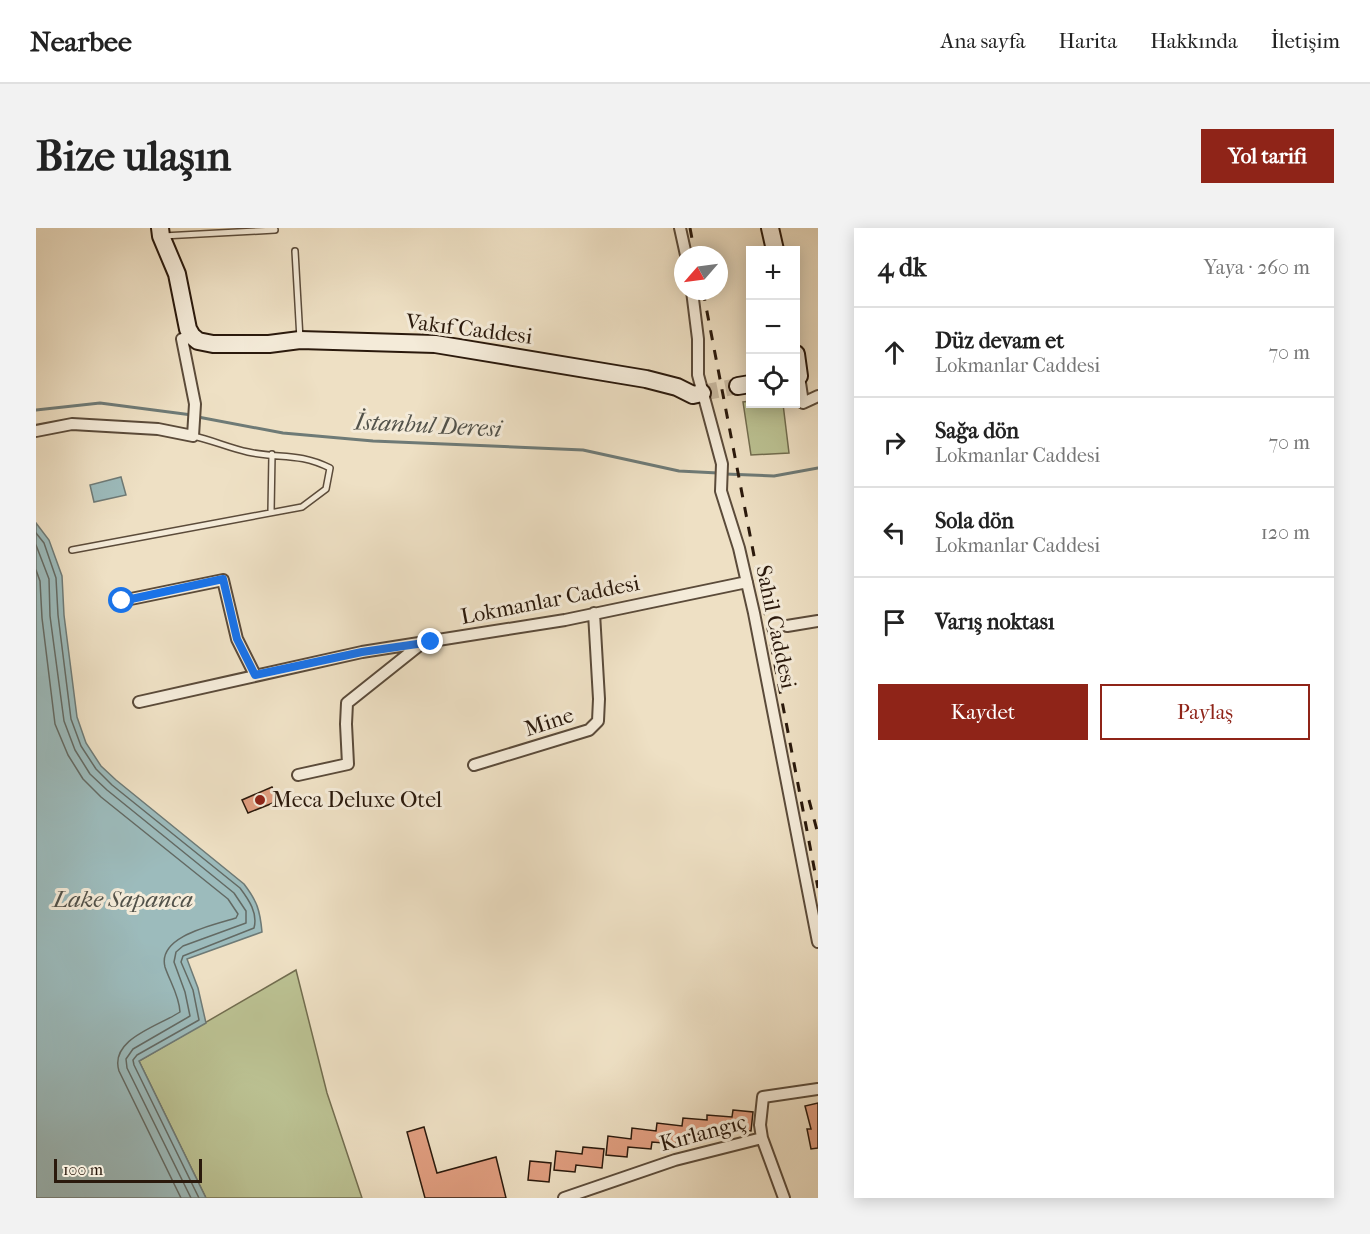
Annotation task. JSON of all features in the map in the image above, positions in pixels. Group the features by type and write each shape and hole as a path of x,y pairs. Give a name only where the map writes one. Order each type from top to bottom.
{"street":[{"path":"680,228 684,246"},
{"path":"770,228 774,246"},
{"path":"36,431 72,424 158,429 193,436 195,404 182,339 192,336 188,329 177,274 160,232"},
{"name":"Sahil Caddesi","path":"693,300 698,339 699,375 722,464 721,491 747,582 818,942"},
{"name":"Vakıf Caddesi","path":"192,336 198,341 213,344 269,344 300,340 435,344 646,379 677,387 693,395 702,393"},
{"path":"800,390 803,403 818,396"},
{"path":"122,601 223,579 237,639 255,675"},
{"name":"Lokmanlar Caddesi","path":"139,702 362,652 565,620 747,582"},
{"name":"Mine","path":"474,765 589,730 598,721 599,699 594,613"},
{"path":"787,626 818,621"},
{"path":"298,775 348,764 347,703 422,643"},
{"name":"Kırlangıç","path":"564,1198 675,1160 762,1138 760,1125 763,1098 818,1089"},
{"path":"762,1138 784,1198"}],"lane":[{"path":"160,232 275,230"},
{"path":"295,251 300,340"},
{"path":"72,550 302,507 326,489 330,468 314,460 248,452 193,436"},
{"path":"271,512 272,454"}],"green space":[{"path":"743,402 746,402 746,408 783,408 789,453 751,455"},
{"path":"296,970 327,1093 362,1198 206,1198 139,1061"}],"water":[{"path":"121,477 126,495 94,502 90,485"},
{"name":"Lake Sapanca","path":"36,523 49,540 62,576 64,615 77,717 86,743 101,766 116,780 244,884 259,912 262,932 187,959 198,988 206,1023 139,1061 206,1198 36,1198"}],"building":[{"name":"Meca Deluxe Otel","path":"272,787 278,801 248,813 242,800"},
{"path":"818,1103 818,1148 811,1149 807,1129 811,1129 805,1106"},
{"path":"733,1110 753,1112 751,1131 727,1128 727,1136 702,1133 702,1139 677,1136 676,1144 652,1142 651,1149 628,1147 627,1157 606,1155 608,1136 631,1139 632,1128 656,1131 657,1123 682,1126 683,1118 707,1120 707,1115 732,1117"},
{"path":"424,1127 437,1173 496,1157 506,1198 425,1198 407,1132"},
{"path":"583,1147 604,1149 602,1168 576,1165 575,1172 554,1170 556,1151 582,1154"},
{"path":"530,1161 551,1163 549,1182 528,1180"}],"waterway":[{"name":"İstanbul Deresi","path":"36,410 100,403 192,415"},
{"name":"İstanbul Deresi","path":"198,417 283,433 373,441 583,450 679,471 718,473"},
{"name":"İstanbul Deresi","path":"725,474 774,476 818,468"}],"tunnel":[{"path":"702,393 738,386"}],"railway":[{"path":"690,228 693,246"},
{"path":"705,300 818,888"},
{"path":"809,800 818,834"}],"place":[{"name":"Meca Deluxe Otel","path":"260,800"}],"route":[{"path":"122,601 223,579 237,639 255,675 362,652 431,642"}]}
